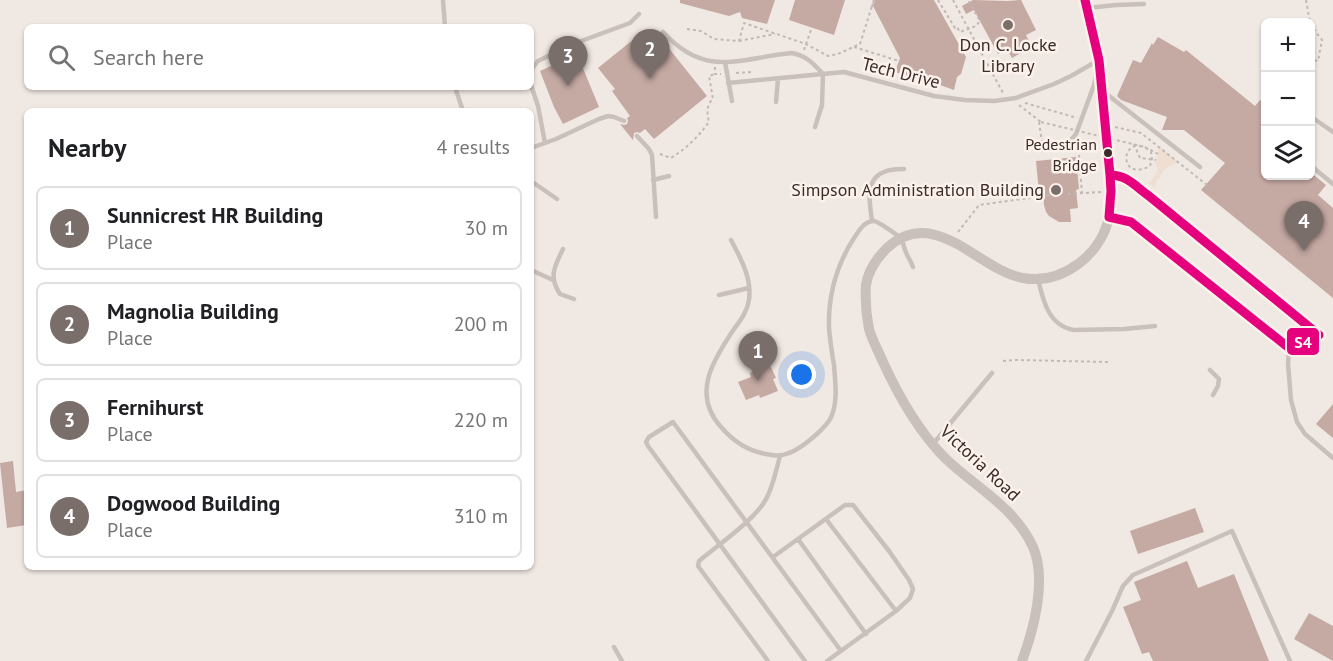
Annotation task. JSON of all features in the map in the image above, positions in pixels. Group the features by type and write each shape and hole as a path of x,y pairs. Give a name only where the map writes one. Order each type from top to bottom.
{"street":[{"path":"901,238 924,233 938,235 958,243 1007,273 1023,278 1038,279 1068,272 1079,264 1100,241 1109,217 1111,191 1099,60 1086,4"},
{"name":"Victoria Road","path":"901,238 882,253 867,280 865,300 870,331 907,407 933,444 944,457 1003,507 1023,528 1034,549 1039,586 1022,661"}],"lane":[{"path":"443,3 445,24"},
{"path":"1086,4 1144,4"},
{"path":"534,66 538,61 573,44 630,23 639,14"},
{"path":"663,32 688,53 706,59 725,62 746,61 792,53 809,59 824,74 822,105 815,127"},
{"path":"1042,149 1064,144 1072,140 1076,134 1094,85 1099,60"},
{"name":"Tech Drive","path":"728,83 844,72 915,92 952,99 994,101 1030,93 1054,84 1099,60"},
{"path":"725,62 732,100"},
{"path":"776,102 778,79"},
{"path":"456,90 462,108"},
{"path":"532,90 545,142"},
{"path":"1102,91 1200,167"},
{"path":"534,147 599,118 608,116 624,121"},
{"path":"1315,119 1333,132"},
{"path":"637,136 652,155 656,217"},
{"path":"1315,168 1333,184"},
{"path":"872,221 869,196 871,185 879,174 904,169"},
{"path":"1109,175 1124,177 1191,228 1320,335 1289,348"},
{"path":"653,180 669,176"},
{"path":"534,183 557,199"},
{"path":"1109,217 1131,222 1289,348"},
{"path":"732,240 748,276 749,299 742,318 723,347 707,381 708,407 714,419 737,442 750,450 765,454 780,456 790,453 822,430 833,413 836,386 829,330 831,291 836,272 846,250 862,226 872,221 882,224 901,238 914,267"},
{"path":"563,249 553,280 560,294 574,299"},
{"path":"534,271 553,280"},
{"path":"1038,279 1046,309 1055,321 1066,329 1124,329 1155,326"},
{"path":"719,295 749,288"},
{"path":"1289,348 1288,373 1297,422 1305,434 1333,458"},
{"path":"1210,369 1219,380 1213,394"},
{"path":"933,444 992,373"},
{"path":"805,661 648,446 646,442 649,437 673,422 841,651"},
{"path":"768,661 698,566 699,561 746,522 765,502 780,456"},
{"path":"773,557 845,505 853,505 903,570 913,589 910,598 896,611 827,661"},
{"path":"826,519 896,611"},
{"path":"1086,661 1123,586 1133,575 1232,531 1290,661"},
{"path":"798,539 866,634"},
{"path":"614,647 622,661"}],"path":[{"path":"740,41 744,24 806,44 828,57 838,54 860,44 874,0"},
{"path":"938,0 955,28 957,27 960,32 969,30 980,21 968,0"},
{"path":"953,0 1007,99"},
{"path":"1306,0 1309,18"},
{"path":"687,29 701,31 714,39 740,41 776,34"},
{"path":"1315,30 1323,40 1318,61 1315,60"},
{"path":"854,47 899,62"},
{"path":"658,152 671,158 696,140 709,122 707,111 709,102 713,99 709,76 715,74"},
{"path":"1017,104 1040,121 1145,147 1151,152 1150,166 1141,171 1131,168 1127,165 1127,153 1136,146 1142,147 1148,148 1158,154"},
{"path":"1040,121 1041,132"},
{"path":"1141,133 1207,184"},
{"path":"1078,141 1082,194"},
{"path":"1134,144 1140,158 1156,160"},
{"path":"1068,194 1111,191"},
{"path":"957,233 979,205 1051,195"},
{"path":"1003,361 1110,362"}],"shaded area":[{"path":"1158,146 1178,162 1166,168 1156,182 1155,188 1148,183 1158,169 1155,162 1158,157"}],"building":[{"path":"680,0 775,0 767,24 742,18 740,12 729,16 680,3"},
{"path":"795,0 845,0 834,35 789,20"},
{"path":"875,0 934,0 966,57 954,90 920,82 918,79 895,72 900,58 873,6"},
{"name":"Don C. Locke Library","path":"973,0 1021,0 1036,30 1026,35 1030,43 1026,50 1012,58 1007,49 998,54 974,10 966,14 962,6"},
{"path":"645,30 661,50 667,46 707,96 654,139 645,129 640,133 634,133 633,140 620,124 627,124 627,118 630,116 612,91 615,89 598,68"},
{"path":"1158,37 1184,52 1186,50 1255,106 1261,101 1261,180 1315,180 1315,176 1326,185 1318,195 1333,208 1333,298 1201,190 1225,163 1184,130 1162,130 1167,117 1121,100 1117,96 1133,60 1141,63 1152,43 1153,45"},
{"path":"577,54 599,107 563,124 540,71"},
{"name":"Simpson Administration Building","path":"1076,157 1078,208 1070,209 1071,222 1059,222 1046,212 1043,193 1039,193 1036,161"},
{"path":"770,365 776,378 773,379 778,391 760,398 759,395 746,400 738,382 751,377 750,373"},
{"path":"1333,404 1333,438 1316,424"},
{"path":"13,461 16,492 24,491 24,525 7,528 0,463"},
{"path":"1195,508 1204,532 1138,554 1130,531"},
{"path":"1187,561 1198,588 1234,574 1269,661 1153,661 1149,652 1142,654 1123,607 1141,600 1134,582"},
{"path":"1309,613 1333,626 1333,661 1294,639"}],"transit line":[{"name":"S4","path":"1085,0 1099,60 1110,175"},
{"name":"S4","path":"1110,175 1116,175 1135,185 1319,335 1289,348 1131,222 1109,217 1110,175"}],"place":[{"name":"Don C. Locke Library","path":"1008,25"},
{"name":"Magnolia Building","path":"650,79"},
{"name":"Fernihurst","path":"568,86"},
{"name":"Pedestrian Bridge","path":"1108,153"},
{"name":"Simpson Administration Building","path":"1056,190"},
{"name":"Dogwood Building","path":"1304,251"},
{"name":"Sunnicrest HR Building","path":"758,381"}]}
